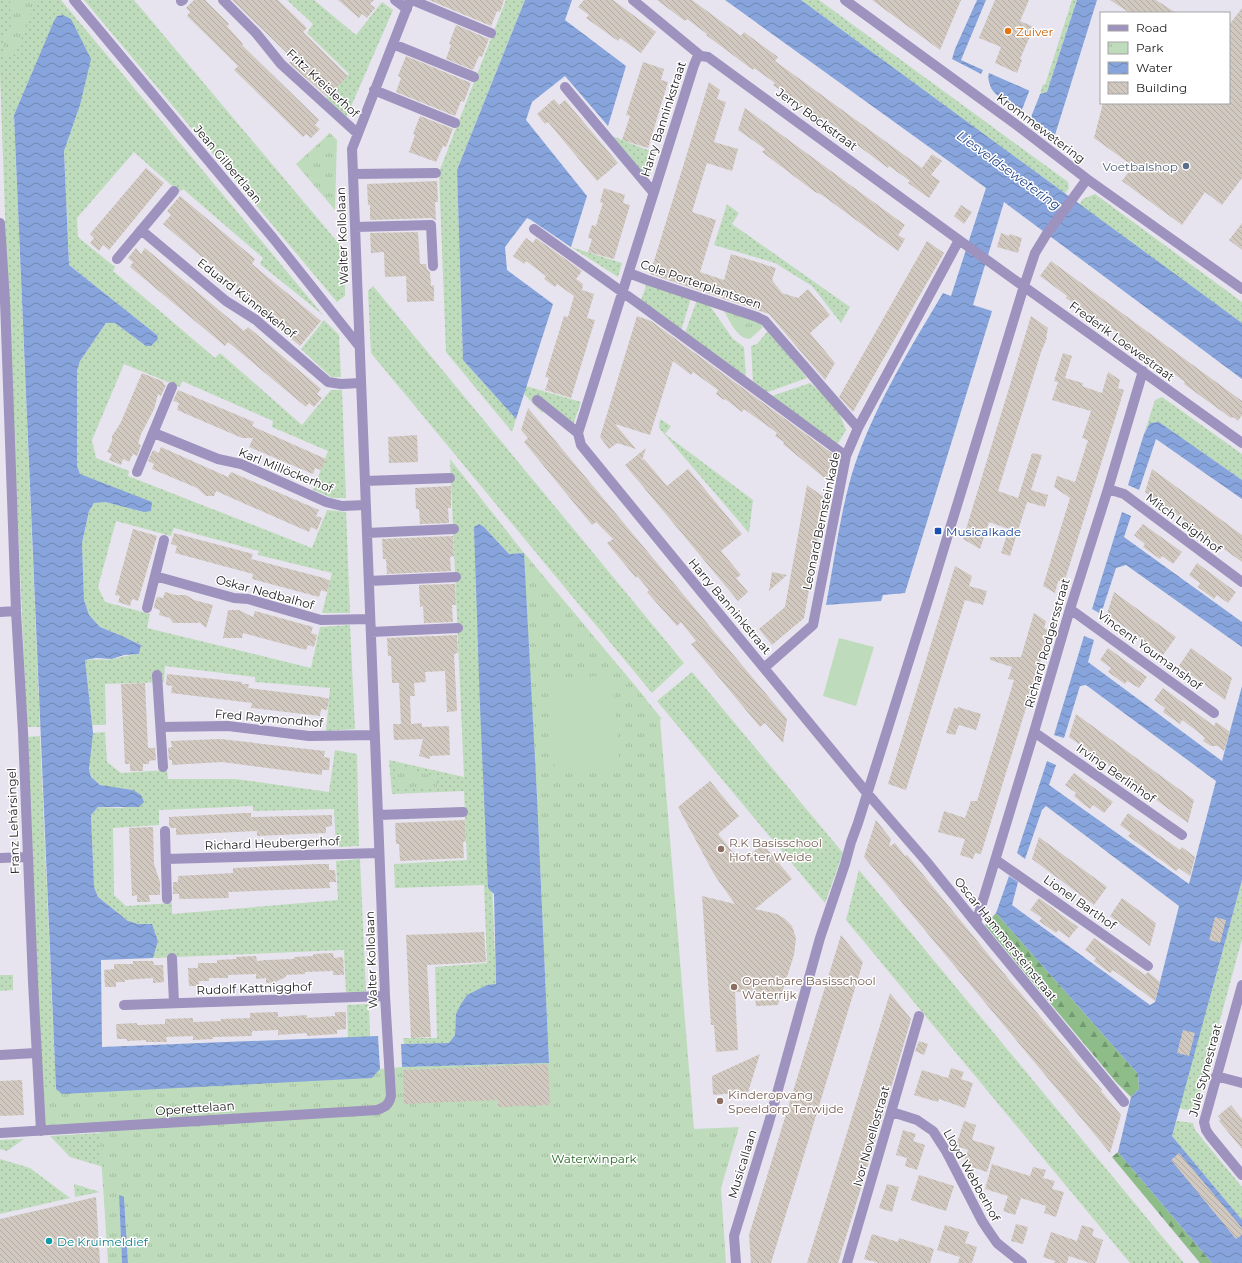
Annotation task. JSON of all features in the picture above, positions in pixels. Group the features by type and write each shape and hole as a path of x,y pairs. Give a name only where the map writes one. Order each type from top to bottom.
{"street":[{"name":"Jean Gilbertlaan","path":"74,0 273,238 359,346"},
{"name":"Fritz Kreislerhof","path":"223,0 256,33 281,64 357,133"},
{"path":"395,0 410,3 491,33"},
{"name":"Jerry Bockstraat","path":"633,0 701,56 708,57 988,259"},
{"name":"Krommewetering","path":"845,0 1018,126 1087,179 1242,289"},
{"name":"Walter Kollolaan","path":"389,1104 391,1096 379,853 352,148 410,3"},
{"path":"393,44 474,77"},
{"name":"Harry Banninkstraat","path":"701,56 697,58 694,65 578,433 581,445 867,793"},
{"name":"Harry Banninkstraat","path":"565,87 653,192"},
{"path":"374,90 455,123"},
{"path":"353,174 436,173"},
{"path":"867,793 929,597 1034,253 1087,179"},
{"path":"117,260 174,191"},
{"name":"Franz Lehársingel","path":"0,223 3,358 23,732 27,857 41,1131"},
{"path":"355,227 431,225 433,266"},
{"path":"534,228 846,456"},
{"name":"Eduard Künnekehof","path":"142,230 226,301 256,320 328,382 340,384 361,383"},
{"name":"Leonard Bernsteinkade","path":"764,668 813,625 846,456 858,428 963,242"},
{"name":"Frederik Loewestraat","path":"988,259 1242,443"},
{"name":"Cole Porterplantsoen","path":"629,273 765,321 858,428"},
{"name":"Richard Rodgersstraat","path":"976,923 1143,371"},
{"path":"137,472 172,387"},
{"name":"Harry Banninkstraat","path":"537,400 578,433"},
{"name":"Karl Millöckerhof","path":"154,433 218,459 241,464 326,502 342,506 366,505"},
{"path":"365,481 450,478"},
{"name":"Mitch Leighhof","path":"1108,489 1124,494 1242,582"},
{"path":"367,533 454,529"},
{"path":"147,608 164,540"},
{"name":"Oskar Nedbalhof","path":"155,576 234,598 248,599 321,620 370,620"},
{"path":"369,581 456,577"},
{"name":"Vincent Youmanshof","path":"1070,609 1214,713"},
{"path":"0,612 16,611"},
{"path":"371,632 458,628"},
{"path":"157,675 163,767"},
{"name":"Fred Raymondhof","path":"161,727 228,726 309,736 375,735"},
{"name":"Irving Berlinhof","path":"1034,732 1182,835"},
{"name":"Musicallaan","path":"736,1263 734,1236 769,1122 818,946 867,793"},
{"name":"Oscar Hammersteinstraat","path":"867,793 926,860 1124,1102"},
{"path":"378,815 463,812"},
{"path":"164,831 167,899"},
{"name":"Richard Heubergerhof","path":"166,859 379,853"},
{"path":"0,858 27,857"},
{"name":"Lionel Barthof","path":"996,860 1148,966"},
{"path":"172,958 174,1003"},
{"name":"Jule Stynestraat","path":"1242,985 1204,1122 1210,1136 1242,1175"},
{"name":"Rudolf Kattnigghof","path":"124,1005 385,996"},
{"name":"Ivor Novellostraat","path":"847,1263 919,1016"},
{"path":"0,1054 36,1053"},
{"path":"1216,1076 1242,1083"},
{"name":"Operettelaan","path":"0,1133 377,1110 384,1108 389,1104"},
{"name":"Lloyd Webberhof","path":"892,1112 917,1120 933,1131 946,1151 986,1227 997,1243 1022,1263"}],"green space":[{"path":"0,0 61,0 323,315 260,264 263,258 183,189 179,192 134,152 77,218 78,237 115,267 113,271 215,358 220,353 302,425 331,390 342,390 346,498 332,498 313,490 328,451 272,427 273,421 182,381 180,387 124,364 92,440 96,458 129,471 128,476 312,548 327,510 346,512 350,613 322,613 332,573 258,555 259,551 174,528 171,536 116,521 98,587 105,602 150,614 147,628 311,668 320,627 350,625 355,729 326,731 330,688 255,682 255,677 165,666 164,682 105,684 106,725 92,725 85,660 113,659 139,654 141,645 100,627 89,615 84,600 82,543 89,511 94,503 105,502 144,512 80,474 77,466 77,371 80,361 106,323 115,323 146,346 158,339 157,335 69,265 64,151 80,105 57,16 14,115 40,727 27,727 8,301 0,72"},
{"path":"10,0 35,1 15,56 3,56 3,34 11,30"},
{"path":"84,0 134,0 345,251 345,296 337,302"},
{"path":"287,0 314,0 356,35 382,2 393,10 346,118 325,99 349,74 307,33 313,24"},
{"path":"506,0 525,0 457,170 463,360 516,419 512,432 446,352 439,172"},
{"path":"801,0 819,0 1068,182 1069,188 1065,194"},
{"path":"1072,0 1077,0 1047,92 1040,94 1043,84 1045,85"},
{"path":"330,133 337,140 335,210 296,164"},
{"path":"612,136 655,153 649,175 645,176"},
{"path":"1095,194 1242,302 1242,323 1079,205 1083,199"},
{"path":"727,204 739,213 732,224 850,307 841,323 812,286 775,263 714,245"},
{"path":"571,247 622,263 618,277"},
{"path":"647,283 691,298 681,331 641,300"},
{"path":"373,286 684,663 652,693 371,353 368,291"},
{"path":"697,300 710,306 733,339 744,347 746,378 685,333"},
{"path":"723,309 758,322 763,327 750,339 745,338 737,332"},
{"path":"324,320 339,335 341,377 331,377 301,349"},
{"path":"768,331 807,378 765,393 753,383 751,346 757,344"},
{"path":"810,383 832,402 838,410 846,430 837,445 772,396"},
{"path":"526,386 581,402 573,425 549,406 542,413 524,394"},
{"path":"1162,397 1242,454 1242,480 1159,422 1150,423 1144,434 1155,400"},
{"path":"660,419 671,426 665,434 753,500 749,533 659,428"},
{"path":"450,459 524,553 509,554 484,527 478,524 496,984 455,1024 455,1035 449,1043 404,1044 403,1038 437,1038 435,967 487,963 484,885 395,888 394,864 467,860 464,791 392,794 389,760 464,777"},
{"path":"524,553 647,700 536,783"},
{"name":"Waterwinpark","path":"524,553 662,719 660,719 694,1129 739,1127 721,1188 726,1263 128,1263 124,1197 119,1196 122,1263 108,1263 99,1124 44,1125 42,1089 56,1089 62,1094 372,1078 380,1069 402,1067 549,1063"},
{"path":"839,638 874,647 856,706 823,696"},
{"path":"692,672 843,853 825,903 657,701"},
{"path":"613,675 620,770 555,774 549,679"},
{"path":"105,732 107,762 121,773 167,770 168,779 236,779 329,792 335,750 357,754 359,846 336,847 334,809 253,811 253,806 159,810 159,825 113,828 114,895 126,906 172,903 172,914 338,900 336,861 360,859 366,992 346,993 344,950 153,958 158,941 152,924 138,924 128,921 98,897 94,887 91,815 98,807 123,808 133,790 101,785 95,782 91,776 89,762 93,733"},
{"path":"40,736 56,1089 372,1078 380,1069 382,1099 43,1114 27,737"},
{"path":"396,765 437,777 437,788 398,789"},
{"path":"859,870 1184,1263 1130,1263 846,920"},
{"path":"1242,880 1242,939 1195,1112 1179,1108"},
{"path":"996,913 1138,1074 1139,1089 1131,1097 1116,1082 985,925"},
{"path":"0,975 13,975 13,990 0,991"},
{"path":"369,1004 370,1037 348,1038 347,1005"},
{"path":"1176,1122 1193,1123 1195,1130 1242,1187 1242,1220 1172,1136"},
{"path":"202,1127 203,1160 100,1166 70,1157 50,1136"},
{"path":"24,1139 7,1151 0,1149 0,1140"},
{"path":"1118,1152 1212,1263 1200,1263 1112,1157"},
{"path":"0,1159 30,1168 70,1198 0,1214"},
{"path":"74,1184 100,1192 75,1197"}],"water":[{"path":"525,0 572,0 565,20 626,66 608,126 565,76 532,102 526,120 587,196 571,247 527,218 505,247 507,270 553,304 516,419 463,360 457,170"},
{"name":"Liesveldsewetering","path":"725,0 801,0 1242,323 1242,379 1004,202 973,305 992,311 905,593 883,595 881,601 826,605 843,509 859,453 891,382 917,337 943,293 951,296 986,188"},
{"path":"977,0 986,0 961,60 983,70 981,74 952,59"},
{"path":"1077,0 1097,0 1055,135 1033,119 1031,115 1022,111 996,94 990,85 988,75 989,73 1040,94 1047,92"},
{"path":"63,15 71,19 91,59 80,105 64,151 69,265 157,335 158,339 151,346 146,346 115,323 106,323 80,361 77,371 77,466 80,474 152,502 151,511 144,512 105,502 94,503 89,511 82,543 84,600 89,615 100,627 141,645 139,654 124,655 112,659 96,658 85,660 93,733 89,769 91,777 100,785 133,790 141,795 144,802 139,807 98,807 91,815 94,887 98,897 128,921 138,924 152,924 158,941 153,958 101,960 102,1047 378,1036 380,1069 372,1078 62,1094 56,1089 14,115 54,21 57,16"},
{"path":"1159,422 1242,480 1242,499 1156,439 1139,490 1128,485 1144,434 1150,423"},
{"path":"1122,512 1131,516 1124,537 1242,622 1242,647 1126,565 1116,568 1101,614 1092,609"},
{"path":"479,524 484,527 509,554 524,553 549,1063 402,1067 401,1044 449,1043 455,1035 456,1014 467,995 487,985 496,984 494,894 488,888 480,707 474,527"},
{"path":"1084,636 1094,640 1088,662 1222,761 1242,686 1242,880 1172,1136 1242,1220 1242,1263 1212,1263 1118,1152 1131,1097 1139,1089 1138,1074 996,913 1009,876 1018,882 1012,905 1150,1005 1155,1002 1179,906 1046,806 1042,810 1025,859 1017,853 1047,761 1056,765 1049,785 1189,884 1216,781 1086,685 1080,686 1064,738 1054,735"},
{"path":"119,1195 124,1197 128,1263 122,1263"}],"pier":[{"path":"1030,89 1041,92 1031,117 1021,112"}],"building":[{"path":"194,0 205,0 229,24 227,26 243,44 242,45 319,120 315,125 320,129 311,138 306,134 303,137 234,70 238,66 187,16 190,12 186,8"},
{"path":"232,0 278,0 307,28 303,32 348,76 327,97 289,63 293,59"},
{"path":"338,0 374,0 370,4 375,8 367,18 362,14 359,18"},
{"path":"429,0 504,0 500,12 497,11 491,26"},
{"path":"584,0 613,0 656,32 641,53 620,38 618,41 586,18 589,15 578,7"},
{"path":"657,0 692,0 741,36 744,32 778,57 775,61 922,168 932,154 942,161 931,175 940,181 929,198 908,183 910,181 889,166 888,168 822,117 820,119 773,85 775,83 754,68 753,70 687,19 685,21"},
{"path":"872,0 961,0 940,50"},
{"path":"995,0 1029,0 1020,21 1034,27 1020,59 1022,60 1017,73 995,63 1001,47 979,38"},
{"path":"1110,0 1156,0 1174,12 1128,12"},
{"path":"1242,8 1242,178 1222,205 1205,192 1182,225 1122,181 1133,166 1094,138 1103,104 1230,104 1230,24"},
{"path":"456,25 489,39 482,57 479,56 473,70 446,59 451,45 449,44"},
{"path":"406,56 471,83 464,102 461,101 455,116 396,92 401,78 398,76"},
{"path":"643,62 664,69 661,80 668,82 648,148 622,140 630,116 626,115"},
{"path":"709,82 720,90 717,99 726,102 714,142 738,149 732,171 707,163 698,192 692,212 716,220 700,272 724,280 731,254 776,268 772,280 782,293 798,298 808,289 830,315 810,333 835,363 825,380 769,314 650,274"},
{"path":"554,99 559,105 565,100 618,163 597,181 548,122 545,124 537,114"},
{"path":"745,108 905,225 898,235 905,239 898,251 762,152 765,149 738,130"},
{"path":"420,116 453,129 446,147 443,146 436,162 409,152 415,135 413,134"},
{"path":"146,168 164,183 109,250 103,245 99,251 90,243 94,238 90,234"},
{"path":"437,181 438,202 435,202 436,220 431,218 370,220 370,205 368,205 367,184"},
{"path":"604,188 625,195 623,203 630,205 614,259 588,252 592,239 588,238 592,225 596,226 603,203 600,202"},
{"path":"180,196 255,259 252,264 321,321 300,346 243,298 234,284 163,224 171,215 167,211"},
{"path":"961,205 972,212 964,224 954,216"},
{"path":"1242,223 1242,250 1229,240"},
{"path":"418,232 420,264 426,264 427,269 430,272 431,286 434,285 434,301 407,302 406,276 385,277 384,252 371,253 370,233"},
{"path":"1001,233 1022,238 1018,253 997,247"},
{"path":"526,238 533,243 536,238 582,271 576,279 583,284 582,290 594,294 587,318 595,320 571,398 545,390 549,378 545,377 564,316 568,317 574,296 557,284 555,287 544,279 546,276 526,261 524,264 513,256"},
{"path":"927,241 944,253 853,412 839,397"},
{"path":"136,248 141,254 145,248 244,331 248,327 321,389 317,394 322,398 314,407 309,403 306,407 228,342 225,346 130,267 133,262 128,258"},
{"path":"1051,261 1242,401 1242,415 1238,421 1233,417 1231,418 1184,384 1185,382 1165,367 1164,369 1154,362 1098,318 1096,320 1066,298 1067,296 1040,276"},
{"path":"637,316 651,321 833,454 828,481 783,444 784,442 775,436 777,433 744,409 742,412 725,399 724,400 716,394 718,390 693,372 691,375 673,361 650,435 615,424 636,449 617,443 609,449 600,437"},
{"path":"1031,316 1048,328 1047,338 1041,352 998,491 1018,498 1032,453 1042,455 1031,490 1048,495 1045,507 1027,502 1010,556 1001,553 1009,529 989,522 980,549 963,539"},
{"path":"1063,353 1072,356 1065,378 1083,383 1082,386 1102,393 1108,372 1120,380 1118,388 1124,390 1064,583 1058,581 1055,593 1043,586 1070,498 1054,487 1057,476 1075,482 1088,440 1082,438 1091,411 1052,400 1058,382 1054,381"},
{"path":"142,373 164,382 163,384 166,385 161,396 158,394 154,409 141,434 138,444 141,445 137,456 133,454 129,462 123,459 121,465 109,460 112,454 107,452 112,441 112,436 120,424"},
{"path":"178,390 254,422 252,426 326,459 321,470 315,468 313,474 249,447 253,438 242,438 177,410 179,403 173,401"},
{"path":"528,408 787,719 783,743 765,723 760,727 691,644 696,641 681,622 677,626 647,592 649,590 637,576 636,578 607,543 613,539 596,522 592,525 524,442 528,438 521,430"},
{"path":"417,435 418,462 389,463 388,437"},
{"path":"161,447 228,477 231,472 319,510 316,516 322,518 317,530 311,527 309,532 216,491 214,496 206,496 197,488 152,469 154,464 148,461 153,450 159,453"},
{"path":"646,448 642,460 644,459 667,486 688,469 742,534 721,551 741,575 736,578 748,592 738,601 625,465"},
{"path":"1152,469 1242,535 1242,562 1145,492"},
{"path":"807,485 825,498 804,618 772,645 759,629 785,607"},
{"path":"451,486 451,508 448,508 449,523 420,524 419,509 416,509 415,488"},
{"path":"1143,524 1182,552 1173,564 1162,556 1160,559 1143,547 1145,544 1134,535"},
{"path":"133,529 157,536 138,601 132,599 130,606 118,602 120,596 115,595"},
{"path":"174,533 253,554 251,559 324,578 330,581 327,592 321,590 319,597 252,579 253,574 175,553 177,546 171,544"},
{"path":"453,536 454,556 450,557 451,571 387,574 386,559 383,559 382,539"},
{"path":"1197,563 1236,592 1228,603 1217,595 1214,599 1198,587 1200,583 1189,575"},
{"path":"955,566 972,576 969,586 987,591 983,605 965,600 906,790 888,784"},
{"path":"772,572 787,575 769,591"},
{"path":"455,584 456,605 452,605 453,622 424,623 423,606 420,607 419,585"},
{"path":"165,592 176,595 186,595 194,600 213,605 206,628 199,622 173,623 170,618 159,615 160,610 154,608 155,602 157,597 163,598"},
{"path":"1114,592 1176,637 1163,655 1107,614"},
{"path":"228,610 239,610 253,617 255,611 313,627 311,633 317,635 314,647 308,645 306,650 243,633 242,638 223,638"},
{"path":"1034,613 1046,621 1044,628 1050,630 981,854 975,853 973,859 960,855 965,839 938,832 944,811 965,818 971,801 977,801 1014,680 1008,679 1012,667 990,660 990,657 1021,657"},
{"path":"457,635 458,653 454,654 457,711 447,712 445,671 425,672 426,682 414,683 415,696 410,696 411,724 422,723 422,727 449,726 450,755 430,756 430,759 419,756 423,739 394,740 393,724 401,724 399,683 392,683 391,656 388,656 387,638"},
{"path":"1108,648 1147,677 1139,688 1127,681 1125,684 1108,672 1111,668 1100,660"},
{"path":"1191,648 1232,678 1225,700 1179,666"},
{"path":"167,674 242,682 242,684 249,684 248,688 322,697 329,699 327,710 321,709 320,716 251,708 252,703 171,693 172,686 166,685"},
{"path":"145,683 148,748 155,748 156,760 149,761 149,764 143,764 143,771 130,771 130,764 125,764 121,684"},
{"path":"1163,688 1214,726 1216,722 1230,732 1224,751 1218,746 1211,746 1203,741 1205,738 1182,720 1180,724 1163,712 1165,708 1154,700"},
{"path":"958,707 981,714 976,730 959,725 955,735 946,733 954,708 957,709"},
{"path":"1076,714 1194,800 1188,823 1069,737"},
{"path":"220,739 325,751 324,757 330,758 329,770 322,770 322,775 222,762 172,765 172,760 169,760 168,748 172,747 171,741"},
{"path":"1074,773 1113,802 1104,813 1093,805 1090,809 1074,796 1076,793 1065,785"},
{"path":"710,781 739,816 718,834 741,862 763,844 792,879 755,909 777,914 784,918 792,926 796,938 794,955 778,1005 756,1006 755,991 735,992 738,1050 716,1052 714,1025 711,1025 702,896 735,904 715,876 678,807"},
{"path":"251,813 251,817 332,815 332,826 326,827 326,833 257,836 257,831 176,835 176,828 171,828 169,826 169,817"},
{"path":"1128,813 1180,850 1182,847 1195,857 1190,876 1179,868 1176,871 1128,836 1131,833 1120,825"},
{"path":"465,820 466,841 463,842 464,858 400,861 399,844 396,844 395,823"},
{"path":"876,820 891,839 889,847 895,843 905,856 907,855 1102,1090 1101,1091 1121,1115 1110,1153 864,857"},
{"path":"153,827 154,864 160,882 160,895 149,895 150,902 137,902 137,895 132,896 129,828"},
{"path":"1039,837 1107,887 1094,905 1032,859"},
{"path":"329,864 329,870 335,870 336,882 329,882 330,888 228,892 229,898 179,899 179,894 173,894 173,882 178,882 178,876 233,873 233,868"},
{"path":"1039,898 1078,927 1069,938 1058,930 1056,933 1039,921 1042,918 1030,910"},
{"path":"1122,898 1156,923 1150,946 1110,916"},
{"path":"1215,917 1226,920 1220,943 1209,940"},
{"path":"484,932 486,962 427,965 431,1037 411,1038 406,935"},
{"path":"841,935 863,962 771,1263 751,1263 749,1235"},
{"path":"1094,938 1145,975 1148,972 1160,982 1155,1001 1113,970 1110,973 1094,961 1096,958 1085,950"},
{"path":"333,953 334,958 343,957 344,975 333,975 333,971 305,972 305,974 286,975 286,977 277,982 266,983 266,978 256,979 256,974 228,975 228,978 209,978 209,981 199,981 199,986 189,986 188,968 198,968 198,963 217,963 217,960 236,959 236,957 256,956 257,961 294,959 294,957 313,956 313,954"},
{"path":"133,961 153,961 154,965 163,965 164,982 153,983 153,978 125,980 125,982 116,982 116,987 105,987 104,970 114,969 114,964 133,964"},
{"path":"890,993 911,1019 838,1263 807,1263"},
{"path":"278,1012 278,1017 307,1015 307,1018 335,1016 335,1012 346,1012 346,1029 337,1030 337,1034 307,1036 307,1033 278,1035 278,1030 252,1031 252,1036 213,1037 213,1039 193,1040 193,1036 166,1037 167,1042 146,1042 146,1040 127,1041 127,1039 117,1039 116,1024 165,1024 165,1019 193,1018 193,1022 221,1021 221,1019 250,1018 250,1013"},
{"path":"1183,1030 1195,1033 1189,1056 1177,1053"},
{"path":"919,1041 928,1044 924,1055 915,1051"},
{"path":"760,1054 748,1092 713,1095 712,1076"},
{"path":"548,1064 550,1105 498,1107 498,1100 404,1104 403,1070"},
{"path":"951,1068 964,1072 961,1079 973,1083 965,1108 939,1099 938,1102 914,1095 922,1070 948,1078"},
{"path":"22,1080 24,1115 0,1116 0,1081"},
{"path":"1231,1105 1242,1119 1242,1149 1219,1121 1221,1119 1218,1116"},
{"path":"964,1121 976,1125 972,1140 995,1147 987,1172 963,1164 968,1150 956,1146"},
{"path":"903,1130 916,1134 913,1141 925,1145 917,1170 905,1166 907,1158 896,1155"},
{"path":"1179,1153 1242,1228 1242,1235 1236,1239 1171,1160"},
{"path":"992,1164 1030,1176 1033,1167 1046,1170 1043,1178 1055,1181 1052,1189 1064,1192 1056,1217 1044,1213 1046,1206 1021,1198 1015,1215 1003,1211 1008,1196 985,1189"},
{"path":"919,1175 954,1186 946,1211 911,1200"},
{"path":"887,1184 899,1187 892,1212 879,1208"},
{"name":"De Kruimeldief","path":"96,1197 100,1263 0,1263 0,1219"},
{"path":"1016,1224 1028,1227 1023,1244 1011,1241"},
{"path":"945,1225 969,1232 965,1243 977,1247 972,1263 958,1263 960,1257 937,1250"},
{"path":"1082,1225 1094,1229 1092,1236 1103,1240 1096,1263 1090,1263 1069,1256 1067,1263 1054,1263 1055,1261 1043,1257 1051,1232 1077,1241"},
{"path":"872,1234 898,1242 899,1238 934,1249 930,1263 879,1263 864,1259"}],"place":[{"name":"Zuiver","path":"1008,31"},
{"name":"Voetbalshop","path":"1186,166"},
{"name":"Musicalkade","path":"938,531"},
{"name":"R.K Basisschool Hof ter Weide","path":"721,849"},
{"name":"Openbare Basisschool Waterrijk","path":"734,987"},
{"name":"Kinderopvang Speeldorp Terwijde","path":"720,1101"},
{"name":"De Kruimeldief","path":"49,1241"}]}
